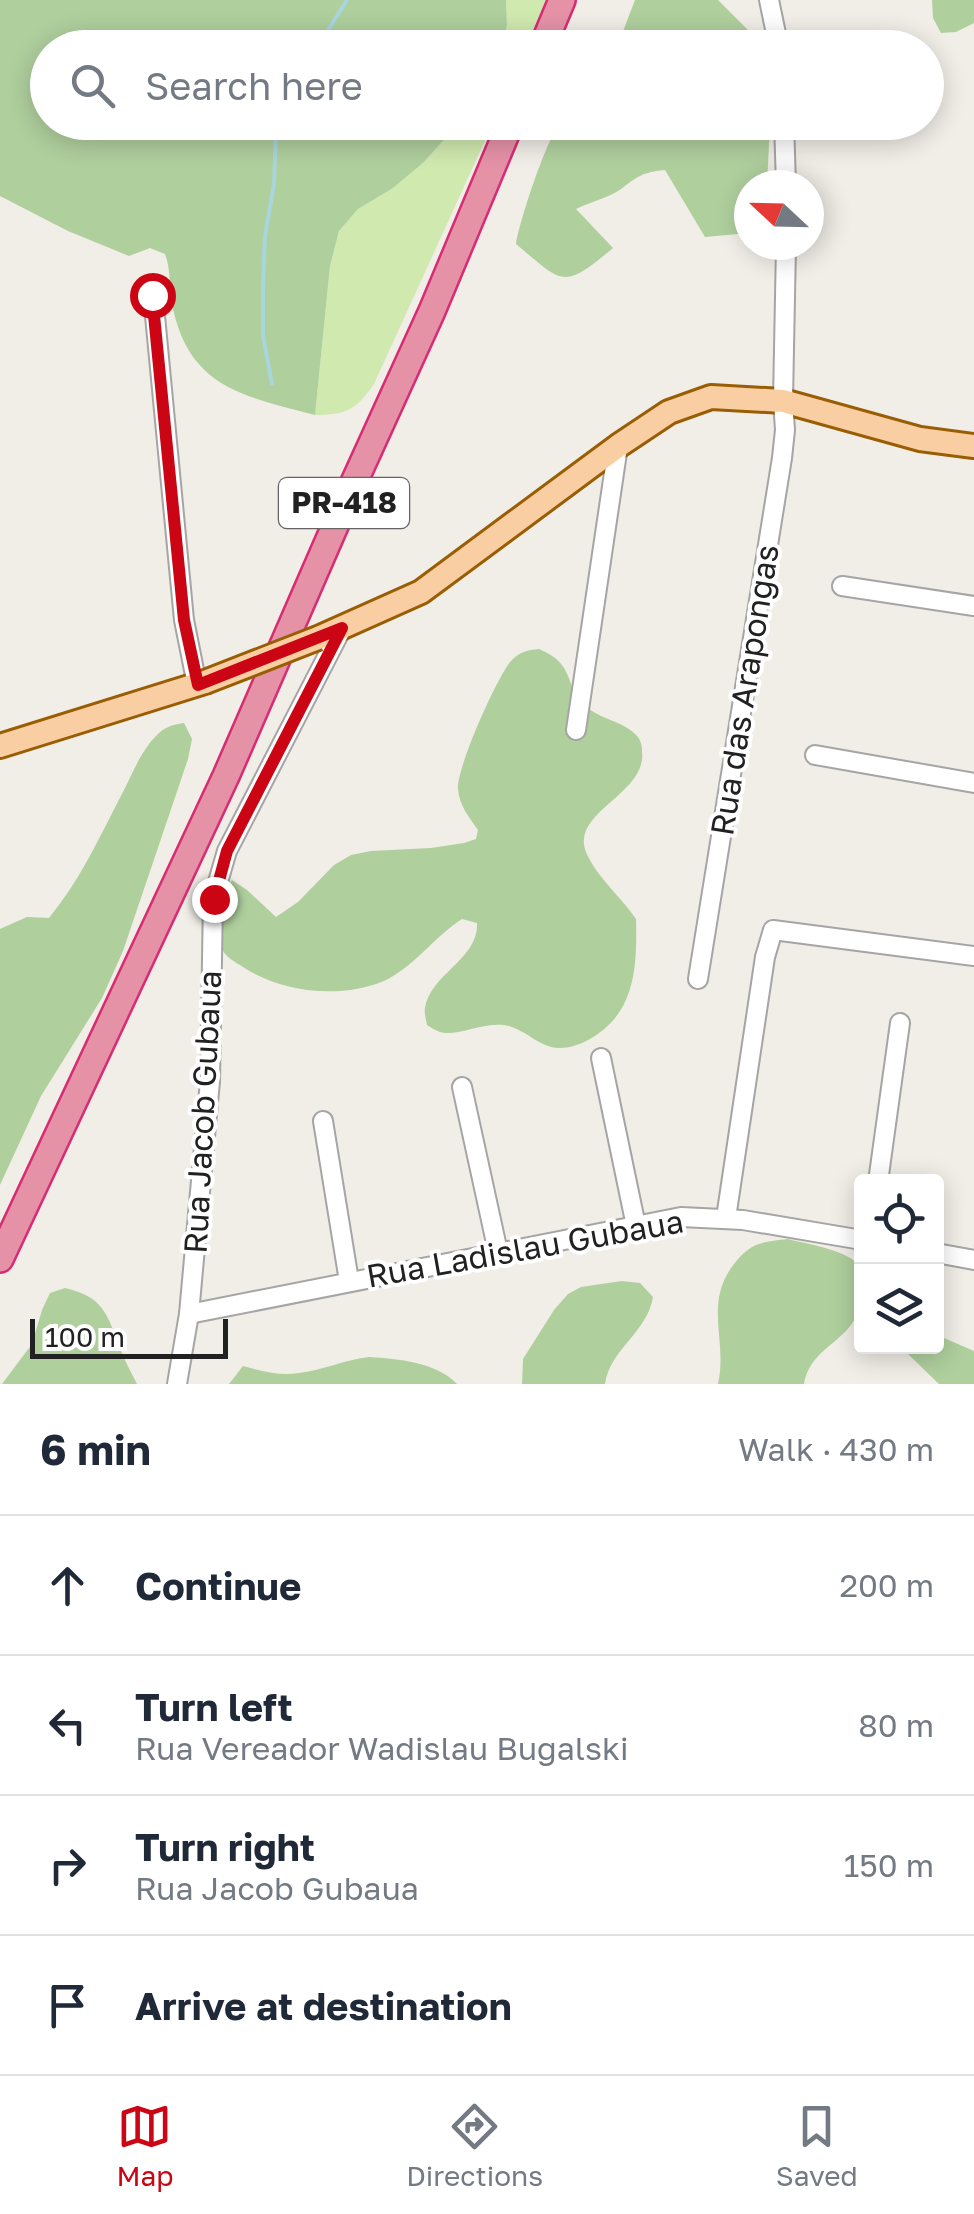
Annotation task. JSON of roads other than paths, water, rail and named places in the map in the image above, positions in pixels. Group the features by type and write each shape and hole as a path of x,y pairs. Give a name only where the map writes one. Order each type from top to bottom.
{"highway":[{"path":"550,30 562,0"},
{"name":"PR-418","path":"0,1259 226,776 432,311 503,140"}],"main road":[{"path":"0,746 201,683 318,638 421,592 618,446 669,412 711,397 783,401 920,438 974,446"}],"street":[{"path":"769,0 777,30"},
{"path":"785,140 786,170"},
{"name":"Rua das Arapongas","path":"698,979 782,458 786,260"},
{"path":"152,295 184,620 201,683"},
{"path":"576,730 618,446"},
{"path":"842,586 974,606"},
{"name":"Rua Jacob Gubaua","path":"176,1384 190,1314 210,1081 214,899 227,851 342,628"},
{"path":"814,755 974,783"},
{"path":"726,1218 772,930 974,956"},
{"path":"879,1174 900,1023"},
{"path":"601,1058 636,1226"},
{"path":"462,1087 498,1252"},
{"path":"323,1121 350,1281"},
{"name":"Rua Ladislau Gubaua","path":"190,1314 680,1217 726,1218 854,1239"},
{"path":"944,1254 974,1260"}],"waterway":[{"path":"328,30 347,0"},
{"path":"272,384 263,336 263,286 276,140"}]}
